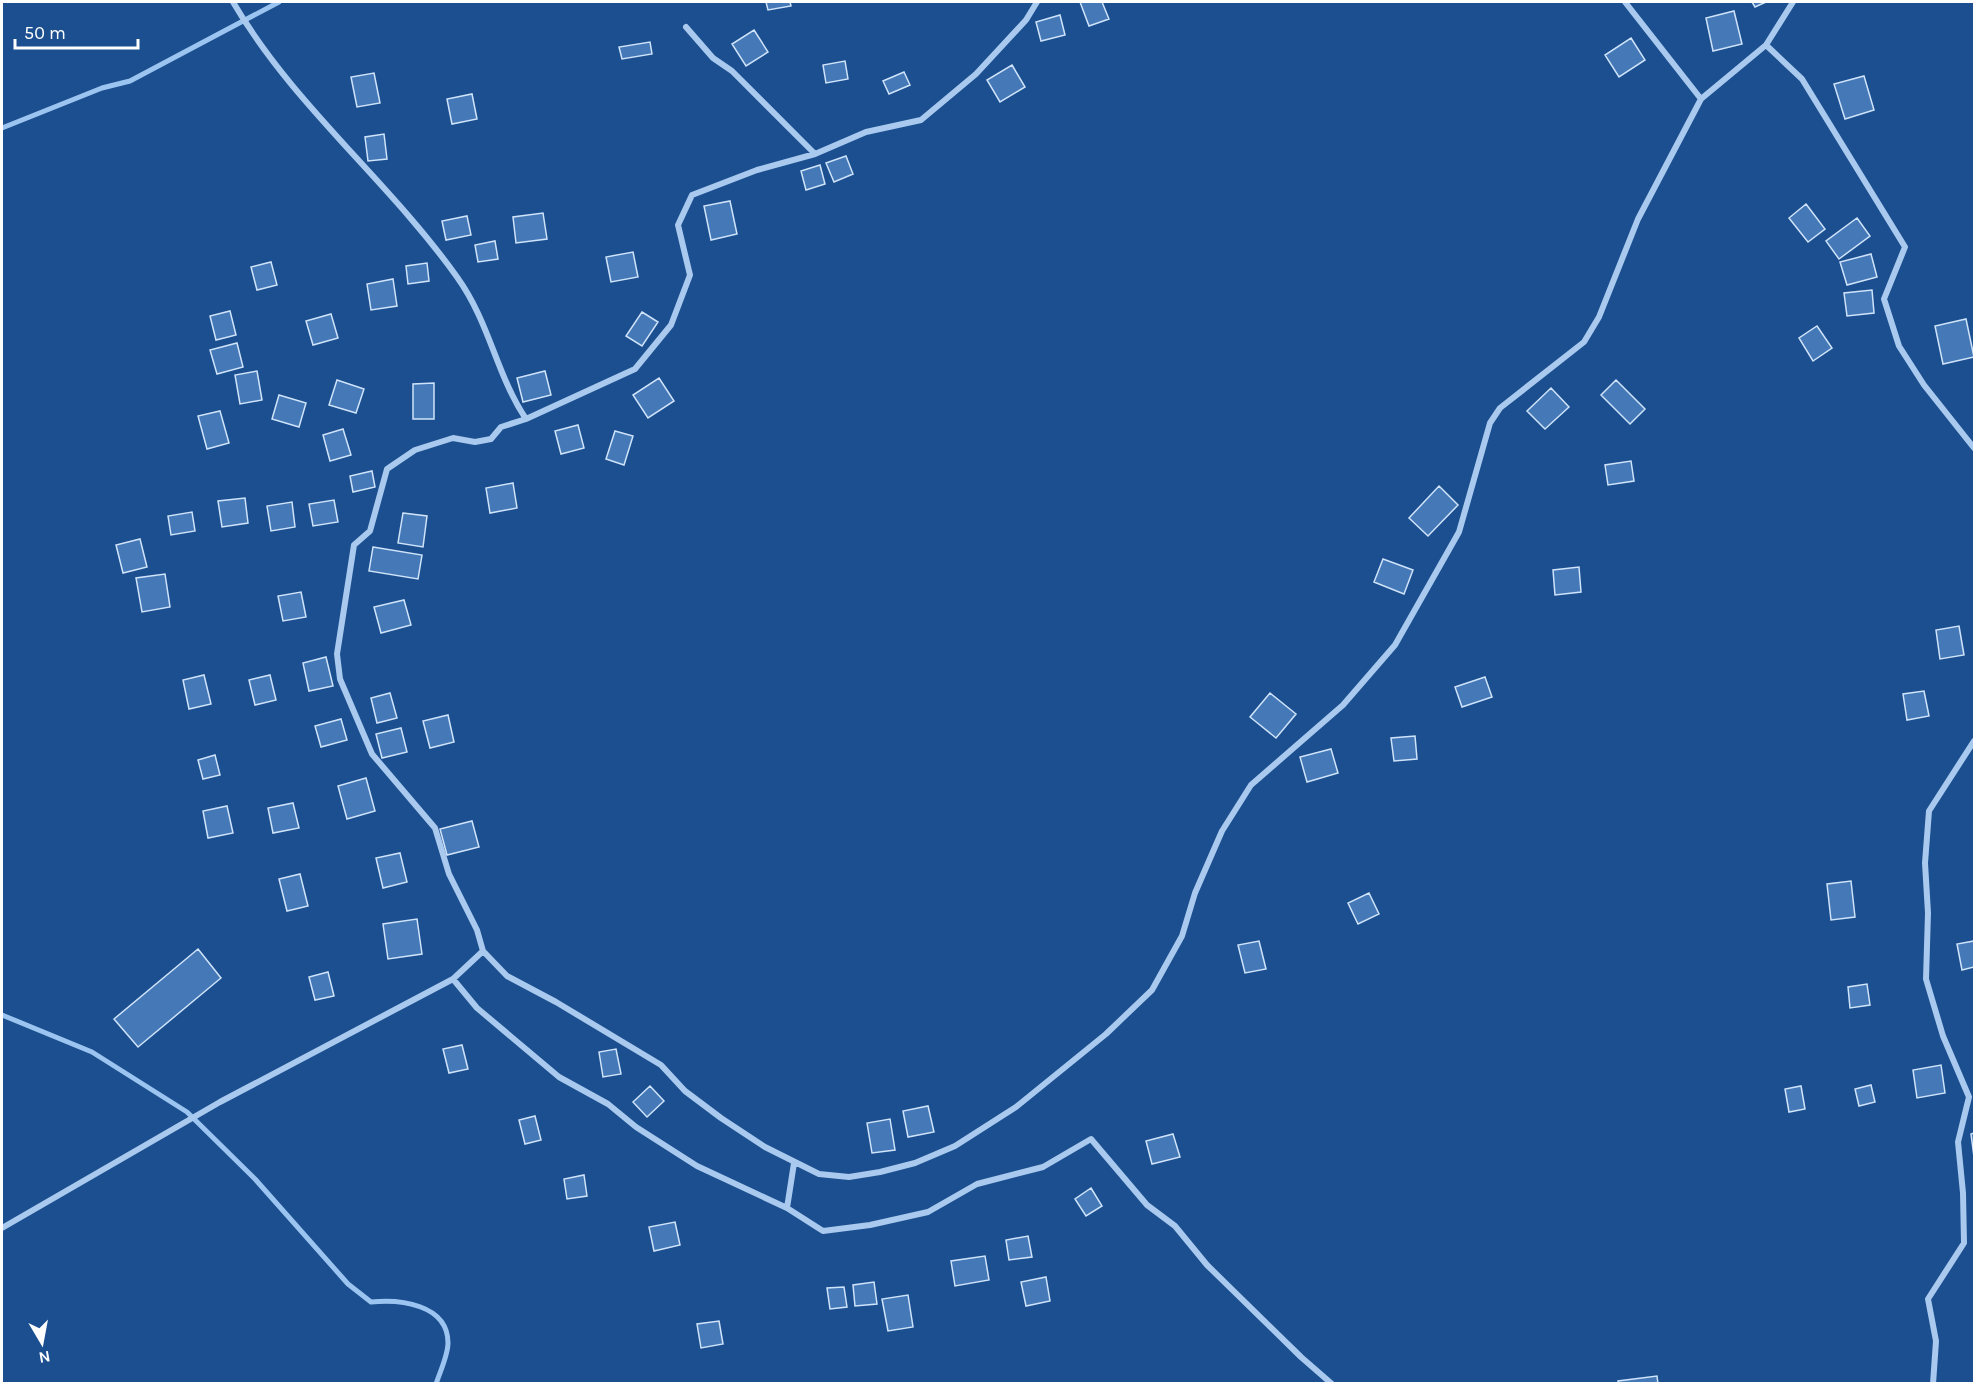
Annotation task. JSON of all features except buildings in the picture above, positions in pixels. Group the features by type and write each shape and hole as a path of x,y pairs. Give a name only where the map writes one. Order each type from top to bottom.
{"street":[{"path":"233,2 283,76 458,278 488,329 510,395 526,419"},
{"path":"1037,2 1026,20 976,74 921,120 866,132 814,154 757,170 692,195 678,225 690,275 671,325 635,369 526,419 501,427 491,439 475,442 453,438 415,450 387,469 370,531 354,545 337,654 340,679 372,754 435,828 449,874 477,930 483,951 507,976 556,1002 662,1065 685,1092 765,1147 819,1174 849,1177 880,1172 915,1162 955,1146 1016,1107 1106,1034 1152,990 1182,936 1195,893 1222,831 1251,785 1343,705 1395,645 1459,532 1490,423 1500,408 1584,342 1599,317 1638,219 1701,99 1766,45 1793,2"},
{"path":"1625,2 1701,99"},
{"path":"686,27 713,58 732,71 814,154"},
{"path":"1766,45 1802,79 1905,247 1884,299 1899,346 1924,385 1974,448"},
{"path":"1933,1383 1936,1341 1929,1299 1964,1243 1964,1193 1958,1142 1969,1097 1943,1036 1926,979 1928,913 1925,863 1929,811 1974,741"},
{"path":"2,1228 183,1123 453,979 483,951"},
{"path":"453,979 477,1008 559,1077 608,1104 636,1127 697,1166 787,1208 823,1231 870,1225 928,1212 977,1184 1043,1167 1091,1139 1147,1205 1175,1226 1208,1265 1301,1357 1332,1383"},
{"path":"787,1208 794,1163"}],"waterway":[{"path":"2,128 102,88 130,81 279,2"},
{"path":"2,1015 92,1052 187,1112 255,1179 348,1284 371,1302 408,1303 431,1312 446,1330 448,1343 436,1384"}]}
